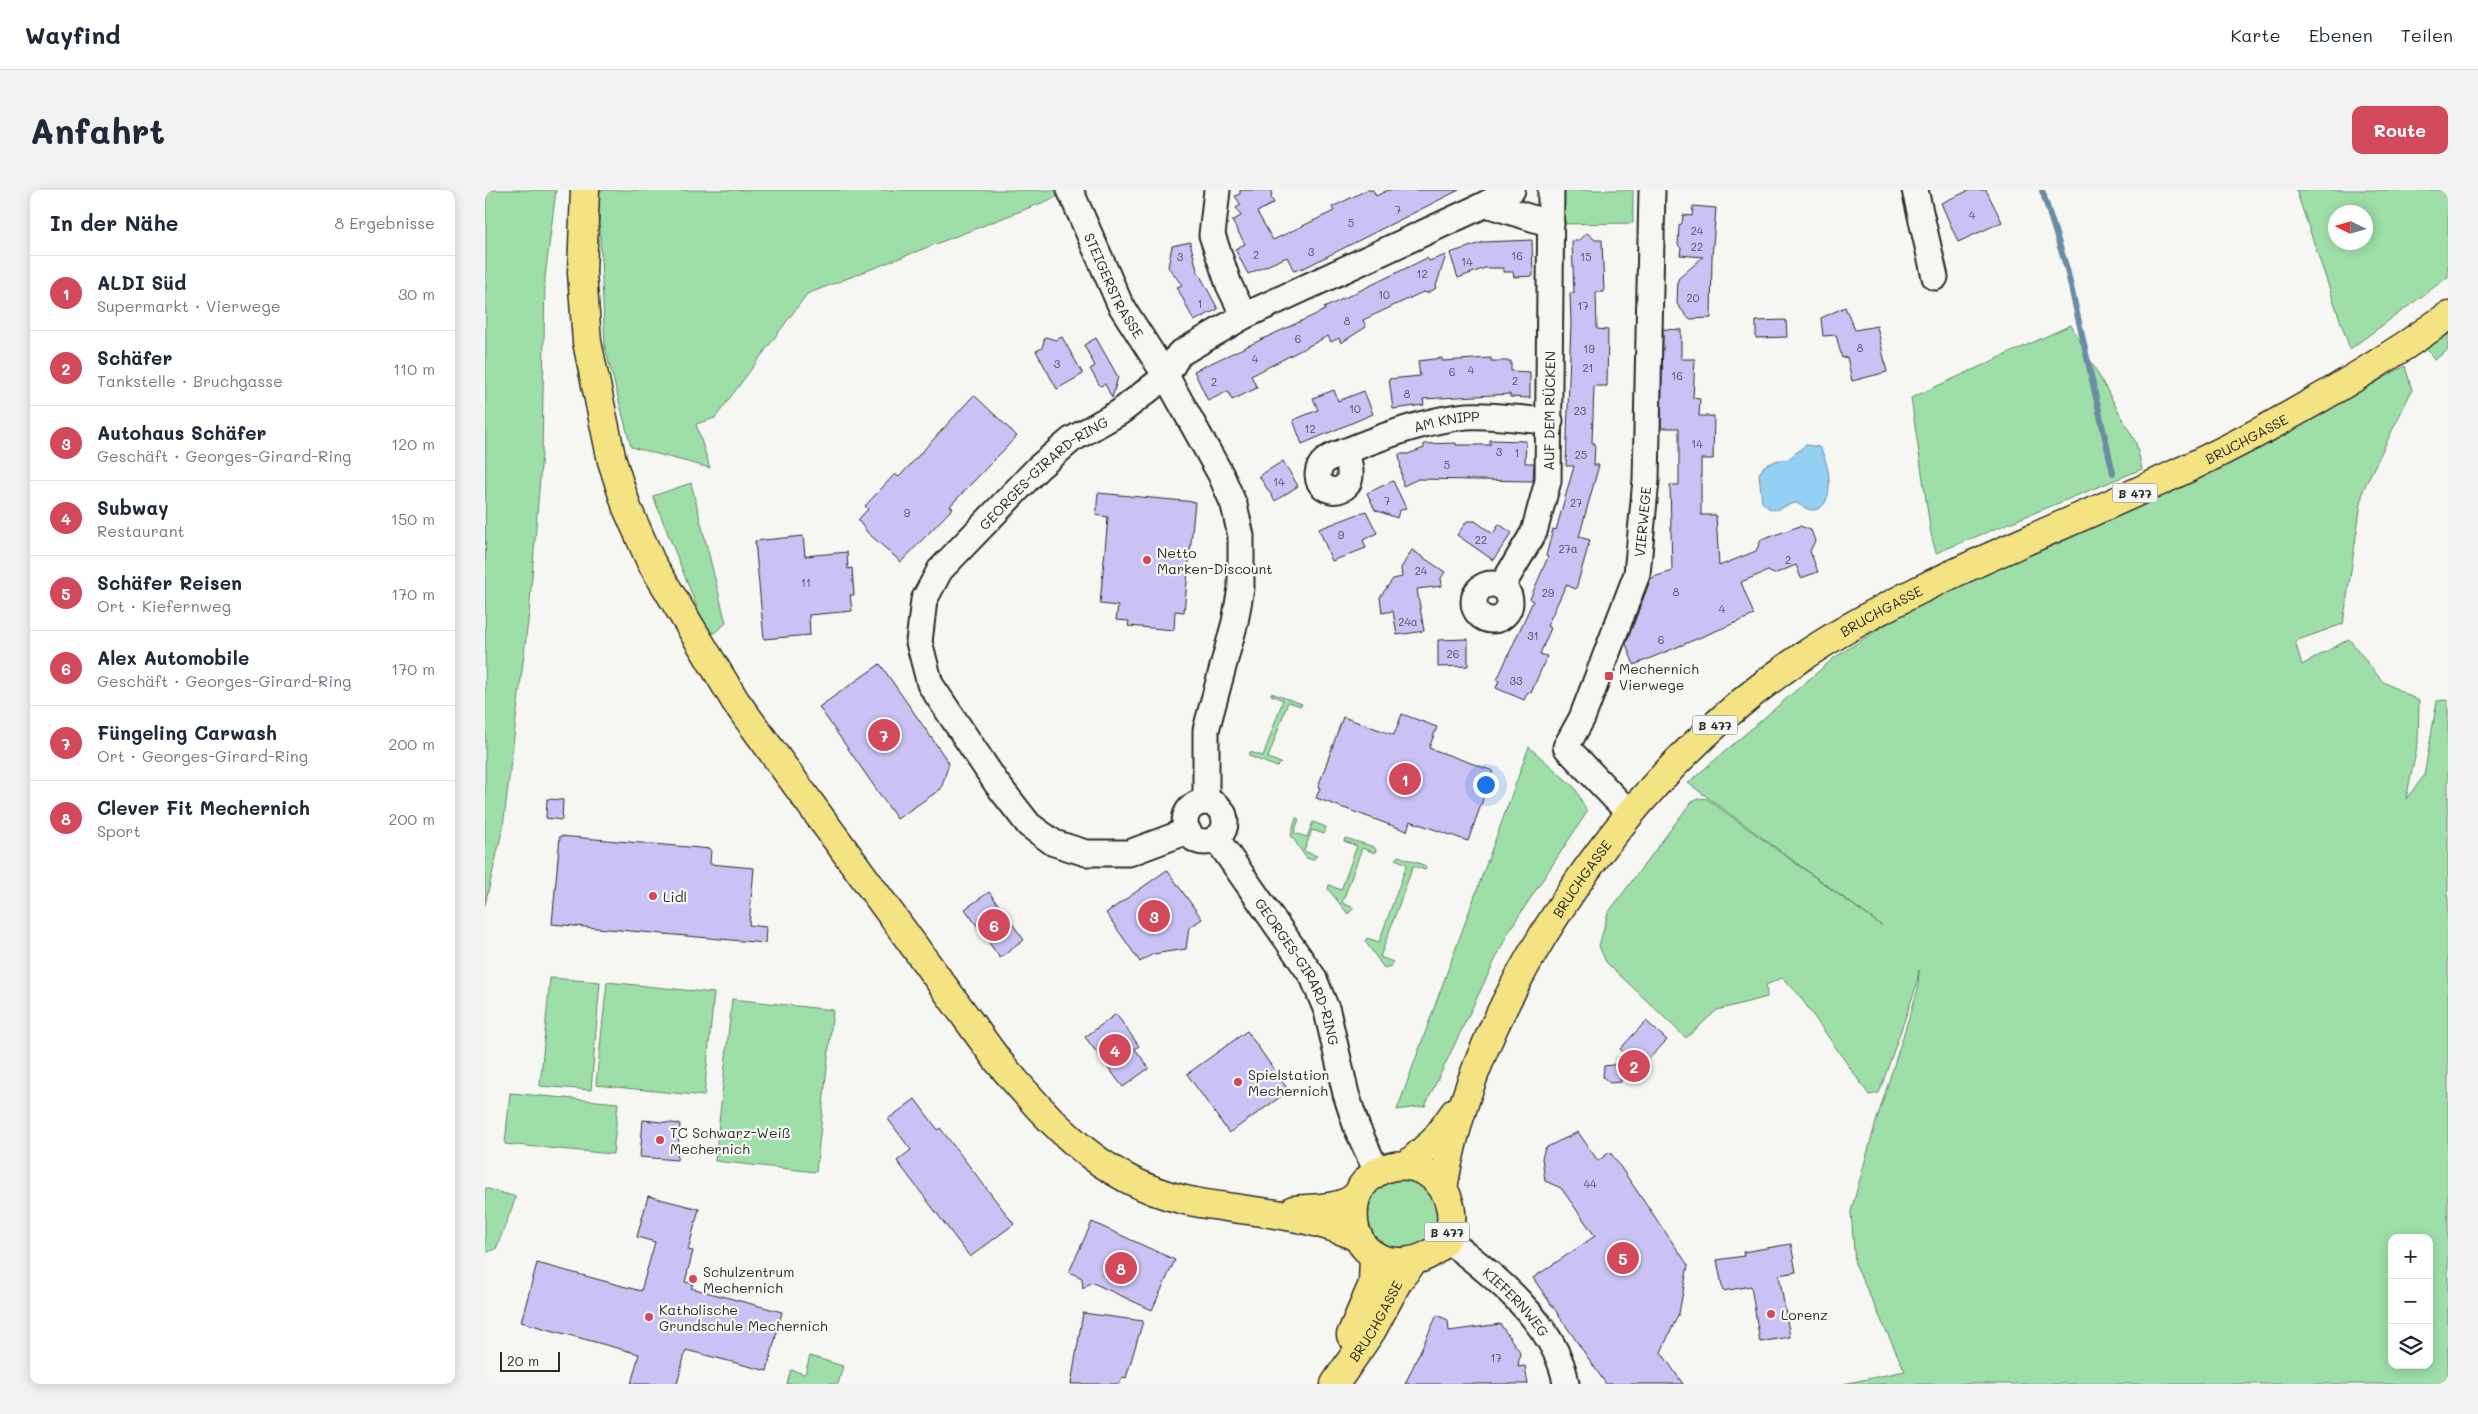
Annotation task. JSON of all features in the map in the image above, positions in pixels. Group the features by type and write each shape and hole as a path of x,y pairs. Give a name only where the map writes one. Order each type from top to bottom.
{"main road":[{"path":"585,190 582,273 587,342 612,461 627,508 651,562 736,702 998,1061 1041,1112 1096,1162 1148,1190 1197,1203 1262,1212 1325,1224 1367,1246 1386,1261 1413,1262"},
{"name":"BRUCHGASSE","path":"1443,1188 1448,1162 1471,1084 1496,1022 1547,928 1579,880 1629,813 1661,777 1714,726 1777,675 1826,641 1884,608 1949,575 2149,486 2261,433 2353,380 2448,316"},
{"name":"BRUCHGASSE","path":"1407,1165 1435,1140 1450,1122 1471,1084"},
{"path":"1262,1212 1325,1207 1341,1203 1356,1196 1369,1178 1377,1172 1387,1167 1407,1165"},
{"name":"B 477","path":"1407,1165 1421,1169 1434,1177 1443,1188 1451,1213 1445,1238 1431,1253 1413,1262"},
{"name":"B 477","path":"1356,1196 1353,1210 1354,1224 1367,1246"},
{"name":"BRUCHGASSE","path":"1336,1382 1355,1324 1373,1284 1367,1246"},
{"name":"BRUCHGASSE","path":"1336,1382 1372,1330 1399,1279 1413,1262"}],"street":[{"name":"STEIGERSTRASSE","path":"1070,190 1120,304 1167,376"},
{"path":"1217,190 1212,235 1229,286 1244,316"},
{"path":"1206,802 1206,730 1235,622 1241,588 1241,536 1234,506 1221,475 1167,376 1179,354 1244,316 1513,190"},
{"name":"AUF DEM RÜCKEN","path":"1502,586 1534,532 1548,481 1551,190"},
{"name":"VIERWEGE","path":"1629,813 1566,747 1582,718 1637,574 1646,480 1652,190"},
{"path":"1915,190 1935,277"},
{"path":"1486,204 1551,224"},
{"name":"GEORGES-GIRARD-RING","path":"1167,376 1120,412 1071,440 1038,468 987,518 940,570 924,600 919,642 930,684 997,784 1029,825 1054,842 1086,853 1129,853 1188,831"},
{"name":"AM KNIPP","path":"1345,451 1410,428 1467,416 1550,421"},
{"path":"1206,802 1217,806 1224,818 1224,826 1216,838 1202,842 1195,839 1188,831 1185,821 1190,808 1196,803 1206,802"},
{"name":"GEORGES-GIRARD-RING","path":"1216,838 1313,977 1327,1011 1346,1094 1357,1128 1377,1172"},
{"name":"KIEFERNWEG","path":"1445,1238 1481,1266 1530,1313 1554,1350 1566,1384"}],"green space":[{"path":"486,190 556,190 545,277 542,453 529,613 503,827 485,905"},
{"path":"598,190 1059,190 1062,195 807,294 715,418 696,424 710,468 631,447 605,347"},
{"path":"1560,190 1633,190 1633,223 1558,224"},
{"path":"2296,190 2448,190 2448,277 2350,349"},
{"path":"2071,325 2136,443 2142,469 1936,553 1931,534 1911,398"},
{"path":"2448,332 2448,350 2434,360 2427,349"},
{"path":"2405,366 2412,390 2363,490 2343,624 2295,641 2302,665 2349,639 2382,681 2419,701 2418,743 2406,799 2424,776 2437,701 2448,700 2448,1384 1843,1384 1905,1371 1855,1264 1851,1211 1876,1122 1918,989 1919,970 1916,987 1879,1093 1869,1095 1796,991 1782,978 1766,985 1767,997 1717,1010 1686,1038 1606,962 1599,946 1608,913 1689,805 1702,798 1707,799 1882,926 1688,783 1834,658 1948,584 1983,571 2259,448"},
{"path":"691,483 726,623 709,637 653,496"},
{"path":"1271,693 1302,704 1301,706 1288,702 1268,758 1281,763 1277,767 1249,756 1250,752 1263,756 1283,700 1271,695"},
{"path":"1529,747 1575,788 1587,812 1509,931 1425,1106 1397,1110"},
{"path":"1296,818 1299,819 1294,833 1307,837 1313,822 1326,827 1324,834 1312,830 1304,851 1317,856 1313,860 1306,858 1291,835"},
{"path":"1345,838 1374,847 1376,850 1375,853 1362,848 1342,903 1354,908 1348,914 1328,889 1329,885 1341,890 1357,846 1344,841"},
{"path":"1398,856 1424,865 1426,868 1425,870 1413,866 1380,957 1393,962 1391,966 1384,968 1365,941 1367,938 1379,942 1407,864 1395,859"},
{"path":"550,978 600,982 591,1090 540,1086"},
{"path":"607,982 714,993 704,1096 596,1085"},
{"path":"732,999 833,1010 816,1172 715,1161"},
{"path":"510,1093 618,1103 613,1154 505,1144"},
{"path":"1384,1179 1419,1179 1440,1206 1437,1230 1423,1245 1396,1250 1379,1242 1367,1226 1369,1197"},
{"path":"485,1188 516,1197 496,1249 485,1253"},
{"path":"810,1356 843,1366 838,1384 787,1384 791,1370 805,1374"}],"water":[{"path":"1806,445 1819,447 1823,453 1829,482 1829,492 1826,501 1821,507 1813,510 1796,503 1774,510 1771,509 1762,502 1759,474 1764,466 1778,460 1787,460"}],"building":[{"path":"1240,190 1272,190 1271,198 1274,203 1257,212 1273,240 1334,211 1332,207 1367,190 1373,190 1376,196 1388,190 1459,190 1306,267 1294,271 1287,257 1248,274 1235,249 1245,244 1232,221 1241,216 1236,208 1241,205 1235,196 1240,194"},
{"path":"1970,190 1986,190 2002,222 1958,242 1941,203"},
{"path":"1693,206 1716,208 1712,257 1711,318 1689,319 1677,304 1678,279 1703,257 1680,255 1681,248 1678,245 1679,226 1682,223 1683,215 1692,216"},
{"path":"1587,233 1595,240 1602,240 1604,292 1596,292 1597,329 1608,330 1607,386 1594,386 1592,443 1595,443 1594,465 1599,465 1579,537 1590,540 1576,589 1566,585 1547,626 1551,628 1540,654 1547,656 1531,693 1528,692 1524,700 1496,688 1499,681 1497,680 1533,601 1530,599 1548,557 1546,556 1553,529 1556,530 1574,466 1566,466 1571,323 1570,293 1574,293 1572,241 1579,241"},
{"path":"1532,240 1533,276 1514,277 1513,272 1503,272 1503,268 1485,268 1458,278 1450,253 1484,242"},
{"path":"1190,242 1197,270 1218,309 1194,321 1177,287 1182,285 1168,267 1172,246"},
{"path":"1446,255 1435,289 1427,293 1423,292 1363,320 1366,327 1341,343 1339,338 1331,342 1328,336 1251,376 1257,388 1232,400 1228,391 1208,401 1194,371 1325,310 1324,308 1427,258 1429,261"},
{"path":"1845,307 1855,330 1877,326 1887,372 1852,381 1847,357 1842,358 1836,335 1823,336 1821,318"},
{"path":"1786,320 1787,337 1756,338 1756,321"},
{"path":"1663,329 1681,330 1681,359 1695,359 1693,398 1700,399 1699,416 1714,416 1713,459 1701,459 1701,515 1716,515 1719,566 1756,551 1761,540 1800,526 1811,530 1815,541 1810,551 1818,572 1801,578 1796,565 1774,574 1768,571 1741,582 1754,615 1634,665 1626,644 1651,578 1672,571 1670,485 1679,485 1679,428 1661,428"},
{"path":"1045,337 1056,340 1062,337 1083,374 1057,389 1036,351 1042,348"},
{"path":"1096,338 1118,377 1112,398 1105,384 1100,386 1090,369 1095,366 1084,345"},
{"path":"1442,358 1442,361 1491,358 1491,361 1511,361 1511,371 1530,372 1530,398 1510,397 1510,394 1423,399 1424,405 1393,409 1389,379 1420,376 1418,361"},
{"path":"1334,390 1338,401 1364,391 1373,414 1302,444 1293,420 1318,410 1313,398"},
{"path":"974,395 1017,436 950,506 953,508 901,562 868,533 858,520 868,509 865,506 895,474 899,477"},
{"path":"1490,440 1526,441 1525,463 1534,463 1533,481 1418,479 1403,486 1399,454 1408,454 1424,448 1424,444 1490,445"},
{"path":"1283,461 1298,486 1275,501 1259,476"},
{"path":"1393,481 1406,508 1399,511 1397,518 1375,510 1367,493"},
{"name":"Netto Marken-Discount","path":"1098,493 1195,502 1184,612 1175,611 1174,630 1128,626 1129,621 1116,620 1118,606 1100,604 1108,517 1096,515"},
{"path":"1366,511 1377,533 1363,540 1366,548 1332,561 1319,529"},
{"path":"1467,521 1475,521 1493,534 1499,524 1512,533 1493,560 1457,535"},
{"path":"803,536 805,556 847,552 848,569 852,568 854,595 850,595 852,611 809,615 810,635 764,639 755,541"},
{"path":"1412,550 1445,572 1441,578 1442,586 1417,589 1424,631 1397,635 1393,611 1382,613 1380,597 1393,579 1402,577 1401,568"},
{"path":"1468,639 1468,666 1438,667 1438,640"},
{"path":"880,664 949,763 941,789 897,819 819,707"},
{"path":"1402,714 1437,727 1429,748 1493,771 1468,841 1410,821 1407,831 1316,798 1320,788 1318,787 1343,717 1394,735"},
{"path":"547,799 563,800 562,820 546,818"},
{"name":"Lidl","path":"560,836 711,849 710,864 754,868 749,925 766,927 765,943 552,924"},
{"path":"1167,870 1202,919 1189,928 1186,949 1153,954 1140,962 1106,913"},
{"path":"989,892 1024,940 1000,958 965,909"},
{"path":"1116,1014 1139,1046 1135,1049 1149,1068 1123,1087 1085,1037"},
{"path":"1646,1021 1667,1040 1640,1068 1620,1049"},
{"name":"Spielstation Mechernich","path":"1247,1031 1289,1091 1229,1133 1187,1074"},
{"path":"1621,1064 1621,1082 1610,1083 1603,1077 1604,1066"},
{"path":"915,1099 938,1130 940,1128 1014,1224 970,1257 897,1161 911,1150 888,1119"},
{"name":"TC Schwarz-Weiß Mechernich","path":"643,1120 680,1124 677,1160 640,1157"},
{"path":"1578,1132 1598,1161 1610,1152 1688,1265 1679,1313 1661,1352 1683,1384 1606,1384 1533,1278 1595,1236 1561,1188 1545,1181 1542,1158 1545,1148"},
{"path":"648,1196 699,1209 688,1250 693,1251 685,1282 693,1284 691,1288 782,1312 767,1371 686,1350 677,1384 631,1384 639,1354 521,1322 537,1263 641,1291 655,1242 637,1237"},
{"path":"1092,1222 1175,1260 1152,1310 1091,1282 1083,1289 1082,1278 1069,1272"},
{"name":"Lorenz","path":"1791,1244 1796,1272 1779,1275 1790,1337 1760,1342 1751,1286 1723,1291 1717,1260 1744,1256 1743,1252"},
{"path":"1083,1313 1143,1321 1126,1378 1123,1377 1119,1384 1071,1384"},
{"path":"1437,1315 1448,1320 1449,1331 1500,1324 1520,1352 1518,1367 1525,1366 1528,1384 1405,1384"}],"waterway":[{"path":"2042,190 2067,269 2113,473"}],"place":[{"name":"Netto Marken-Discount","path":"1147,560"},
{"name":"Mechernich Vierwege","path":"1609,676"},
{"name":"Füngeling Carwash","path":"884,735"},
{"name":"ALDI Süd","path":"1405,779"},
{"name":"Lidl","path":"653,896"},
{"name":"Autohaus Schäfer","path":"1154,916"},
{"name":"Alex Automobile","path":"994,925"},
{"name":"Subway","path":"1115,1050"},
{"name":"Schäfer","path":"1634,1066"},
{"name":"Spielstation Mechernich","path":"1238,1082"},
{"name":"TC Schwarz-Weiß Mechernich","path":"660,1140"},
{"name":"Schäfer Reisen","path":"1623,1258"},
{"name":"Clever Fit Mechernich","path":"1121,1268"},
{"name":"Schulzentrum Mechernich","path":"693,1279"},
{"name":"Lorenz","path":"1771,1314"},
{"name":"Katholische Grundschule Mechernich","path":"649,1317"}]}
